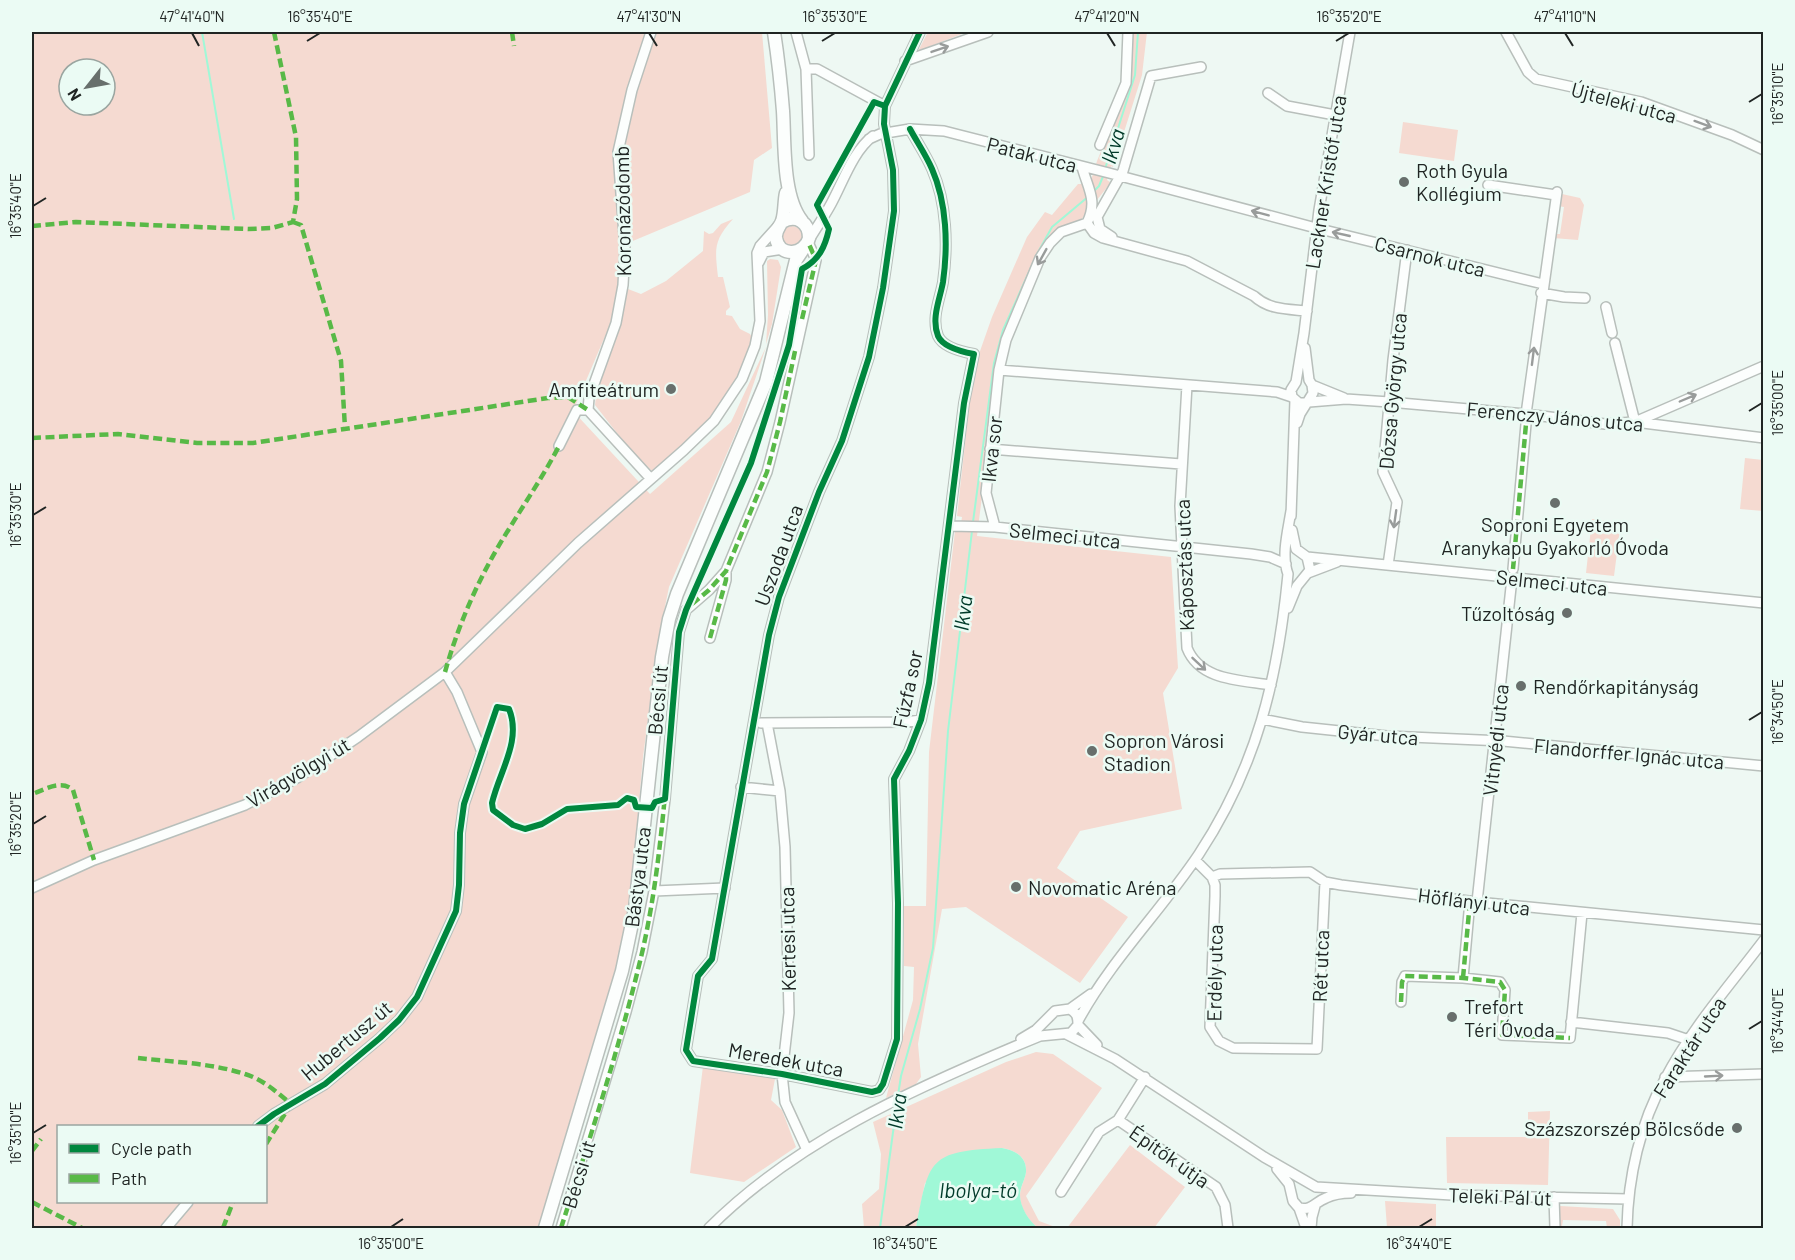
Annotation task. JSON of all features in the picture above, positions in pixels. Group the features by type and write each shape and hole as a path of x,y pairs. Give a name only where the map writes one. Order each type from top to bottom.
{"main road":[{"path":"774,32 788,185 794,210 808,230 807,243 795,252 784,250 776,239 788,185"},
{"path":"780,224 790,219 802,221"},
{"name":"Bástya utca","path":"544,1228 613,1007 635,909 662,657 669,619 683,579 766,382 796,260 807,243"},
{"name":"Bástya utca","path":"784,250 790,285"}],"street":[{"name":"Koronázódomb","path":"588,410 588,398 616,323 623,285 625,249 618,152 632,90 651,32"},
{"path":"796,32 807,69 809,155"},
{"path":"807,243 869,139 885,129 885,106 920,32"},
{"path":"905,62 974,34 988,32"},
{"path":"1100,145 1126,83 1128,32"},
{"name":"Lackner Kristóf utca","path":"1283,625 1287,574 1286,553 1291,511 1295,384 1307,311 1316,228 1350,32"},
{"name":"Újteleki utca","path":"1506,32 1530,75 1536,80 1641,102 1732,135 1764,150"},
{"path":"1122,243 1100,229 1097,217 1120,176 1151,76 1201,66"},
{"path":"807,69 817,69 885,106"},
{"path":"1268,93 1287,106 1335,115"},
{"name":"Patak utca","path":"885,129 944,131 1316,228"},
{"name":"Uszoda utca","path":"693,1061 686,1050 698,976 712,959 741,787 778,597 819,492 842,441 869,357 883,288 894,211 893,170 885,129"},
{"name":"Fűzfa sor","path":"873,1092 879,1090 883,1083 897,1039 898,903 894,779 909,752 921,720 928,683 964,403 974,354 963,352 940,339 935,321 943,282 945,253 942,199 932,167 910,129"},
{"path":"1082,167 1093,205 1087,223"},
{"path":"1488,185 1556,194 1526,414"},
{"path":"802,221 807,223 814,221 826,212"},
{"path":"1087,223 1094,233 1186,261 1254,296 1262,303 1272,307 1307,311"},
{"path":"1087,223 1061,232 1040,258 1006,340 999,370 1276,392 1286,390 1300,379 1311,382"},
{"name":"Virágvölgyi út","path":"32,888 94,860 245,805 269,793 297,778 445,672 578,543 714,421 742,379 751,358 759,327 757,253 760,246 780,224"},
{"name":"Csarnok utca","path":"1316,228 1407,250 1564,297 1585,298"},
{"name":"Bécsi út","path":"561,1228 642,952 654,891 665,799 679,632 686,610 726,571 767,471 816,260 807,243"},
{"path":"758,273 760,257 764,252 784,250"},
{"name":"Dózsa György utca","path":"1388,566 1397,502 1385,482 1383,472 1407,250"},
{"path":"1606,307 1635,422 1764,366"},
{"name":"Lackner Kristóf utca","path":"1294,442 1298,418 1313,393 1304,333"},
{"name":"Ikva sor","path":"995,527 986,493 999,370"},
{"name":"Ferenczy János utca","path":"1311,382 1346,399"},
{"name":"Káposztás utca","path":"1187,386 1181,464 1187,648 1200,667 1217,676 1271,685"},
{"path":"1276,392 1299,403 1308,402"},
{"name":"Ferenczy János utca","path":"1308,402 1346,399 1389,402 1526,414 1605,424 1635,422 1764,438"},
{"path":"559,446 577,410 588,410 651,479"},
{"name":"Vitnyédi utca","path":"1463,978 1494,741 1513,573 1526,424"},
{"path":"990,448 1181,464"},
{"name":"Lackner Kristóf utca","path":"988,1058 1036,1030 1055,1011 1070,1009 1087,999 1102,983 1195,860 1223,814 1237,788 1262,719 1283,625 1293,594 1310,566 1296,549 1293,541 1291,511"},
{"name":"Selmeci utca","path":"950,525 995,527 1251,554 1270,557 1286,564"},
{"name":"Selmeci utca","path":"1251,554 1286,553 1388,566 1513,573 1764,603"},
{"path":"1286,564 1303,556"},
{"name":"Selmeci utca","path":"1305,576 1341,561"},
{"name":"Bécsi út","path":"710,638 726,580 726,571"},
{"path":"1287,574 1292,578 1305,576"},
{"name":"Hubertusz út","path":"259,1125 325,1084 399,1020 417,997 456,912 460,833 464,804 482,752 457,692 445,672"},
{"name":"Gyár utca","path":"1262,719 1314,729 1494,741"},
{"path":"753,724 921,720"},
{"name":"Kertesi utca","path":"767,723 780,791 785,847 789,1013 782,1074 785,1102 807,1150"},
{"name":"Flandorffer Ignác utca","path":"1494,741 1764,766"},
{"path":"741,787 780,791"},
{"path":"1195,860 1212,877"},
{"name":"Höflányi utca","path":"1212,877 1220,874 1310,873 1324,882 1473,902 1764,930"},
{"name":"Erdély utca","path":"1212,877 1215,896 1210,1027 1219,1041 1233,1048 1317,1049"},
{"name":"Rét utca","path":"1317,1049 1324,882"},
{"path":"654,891 725,888"},
{"path":"1401,1002 1402,982 1405,976 1500,982 1505,990 1502,1035 1570,1038 1582,913"},
{"name":"Faraktár utca","path":"1627,1228 1628,1199 1644,1129 1654,1100 1665,1077 1689,1040 1764,940"},
{"name":"Lackner Kristóf utca","path":"709,1228 750,1191 807,1150 863,1116 1040,1036 1071,1033 1102,983"},
{"path":"1070,1009 1077,1015 1078,1023 1089,1039 1115,1059"},
{"path":"1052,1016 1053,1028 1115,1059"},
{"path":"1571,1022 1668,1033 1689,1040"},
{"name":"Teleki Pál út","path":"1115,1059 1264,1157 1313,1184 1373,1190 1628,1199"},
{"name":"Meredek utca","path":"693,1061 782,1074 873,1092"},
{"path":"1665,1077 1764,1074"},
{"path":"1061,1192 1100,1132 1118,1120 1145,1077"},
{"name":"Építők útja","path":"1118,1120 1216,1187 1226,1204 1228,1228"},
{"name":"Teleki Pál út","path":"1264,1157 1284,1177 1292,1191 1293,1201 1304,1210 1337,1194 1373,1190"},
{"path":"1292,1191 1297,1186 1313,1184 1320,1194 1312,1216 1311,1228"},
{"path":"1554,1197 1555,1228"},
{"path":"166,1228 187,1203"},
{"path":"1299,1208 1306,1228"}],"shaded area":[{"path":"32,32 762,32 772,148 754,160 750,192 628,243 628,289 641,294 666,281 703,251 704,231 709,234 713,233 721,224 733,219 719,240 716,259 718,277 723,277 730,307 726,315 732,316 740,329 750,334 754,341 738,378 717,413 699,433 652,471 631,451 595,405 597,388 626,292 573,411 650,494 731,422 766,347 741,421 669,587 659,636 643,757 628,926 607,1013 539,1228 32,1228"},
{"path":"928,32 967,32 918,51"},
{"path":"1130,32 1147,32 1142,75 1113,167 1111,166 1107,180 1110,182 1109,185 1080,221 1059,233 1038,266 997,377 977,536 1171,557 1178,668 1163,693 1182,809 1080,831 1057,868 1128,917 1080,983 966,907 942,909 918,1044 921,1077 916,1084 886,1098 913,1000 914,967 904,966 904,906 926,906 929,752 955,531 960,530 962,517 957,516 973,371 992,317 1027,237 1045,212 1052,215 1078,184 1087,184 1092,177 1129,83 1132,53"},
{"path":"1403,122 1458,130 1454,161 1399,153"},
{"path":"1562,194 1580,198 1584,205 1578,240 1553,238 1554,234 1560,234 1564,207 1557,206"},
{"path":"792,226 799,229 802,236 799,243 792,246 785,243 782,236 785,229"},
{"path":"778,260 781,267 772,324 766,344 767,261"},
{"path":"1745,458 1763,460 1763,511 1740,509"},
{"path":"1592,519 1621,522 1614,576 1586,573"},
{"path":"1036,1052 1053,1054 1102,1088 1026,1196 1039,1221 1058,1228 1038,1228 1028,1218 1023,1210 1020,1196 1026,1167 1022,1158 1016,1153 1002,1148 925,1183 916,1228 864,1228 862,1204 879,1189 881,1154 873,1122 1006,1062"},
{"path":"703,1066 775,1079 771,1100 782,1110 796,1147 744,1182 690,1173"},
{"path":"1550,1111 1548,1185 1447,1183 1446,1137 1528,1137 1528,1112"},
{"path":"1130,1145 1185,1187 1154,1228 1067,1228"},
{"path":"1385,1201 1436,1204 1436,1228 1387,1228"},
{"path":"1560,1206 1613,1209 1620,1220 1620,1228 1607,1228 1606,1221 1563,1220 1562,1226 1557,1226"}],"water":[{"name":"Ibolya-tó","path":"1002,1148 1016,1153 1024,1162 1026,1172 1020,1200 1031,1222 1038,1228 916,1228 929,1174 936,1164 959,1152"}],"waterway":[{"path":"202,32 234,219"},
{"name":"Ikva","path":"1105,169 1135,75 1138,32"},
{"name":"Ikva","path":"1093,192 1099,186 1104,174"},
{"name":"Ikva","path":"1036,256 1052,227 1089,196"},
{"name":"Ikva","path":"973,522 994,363 1003,330 1034,261"},
{"name":"Ikva","path":"898,1095 933,948 948,731 972,531"},
{"name":"Ikva","path":"880,1228 897,1103"}],"marked path":[{"path":"274,32 296,137 297,199 293,222"},
{"path":"512,32 514,46"},
{"path":"32,226 76,222 248,229 272,228 293,222"},
{"path":"293,222 301,225 341,361 345,428"},
{"path":"802,319 816,260 808,242"},
{"path":"692,604 726,571 767,472 795,351"},
{"path":"32,438 118,434 197,443 253,443 548,398 568,397 588,410"},
{"path":"1513,569 1526,424"},
{"path":"445,672 464,616 480,580 559,446"},
{"path":"710,638 726,580 726,571"},
{"path":"35,793 60,785 73,790 94,860"},
{"path":"561,1228 594,1126 642,953 656,874 665,795"},
{"path":"1463,978 1470,901"},
{"path":"1401,1002 1402,982 1405,976 1500,982 1505,990 1502,1035 1570,1038"},
{"path":"138,1058 219,1067 251,1076 269,1086 291,1104 267,1142"},
{"path":"32,1151 41,1139"},
{"path":"32,1202 82,1228"},
{"path":"223,1228 233,1203"}],"cycle path":[{"path":"910,129 937,182 945,225 943,282 936,315 936,329 944,343 974,354 964,403 929,683 921,720 909,751 894,779 898,903 897,1039 883,1084 879,1090 872,1092 782,1074 693,1061 686,1050 698,976 712,959 769,635 779,597 819,492 842,441 869,357 883,288 894,211 893,170 884,124 885,106 920,32"},
{"path":"259,1125 325,1084 380,1038 399,1020 417,997 456,911 460,833 464,804 497,707 509,709 513,733 508,756 492,803 493,810 513,825 525,829 542,824 567,809 618,805 627,798 634,800 636,807 652,808 655,802 665,799 679,632 686,610 751,463 789,345 802,269 817,257 825,242 829,229 817,205 874,102 885,106"}],"place":[{"name":"Roth Gyula Kollégium","path":"1404,182"},
{"name":"Amfiteátrum","path":"671,389"},
{"name":"Soproni Egyetem Aranykapu Gyakorló Óvoda","path":"1555,503"},
{"name":"Tűzoltóság","path":"1567,613"},
{"name":"Rendőrkapitányság","path":"1521,686"},
{"name":"Sopron Városi Stadion","path":"1092,751"},
{"name":"Novomatic Aréna","path":"1016,887"},
{"name":"Trefort Téri Óvoda","path":"1452,1017"},
{"name":"Százszorszép Bölcsőde","path":"1737,1128"}]}
